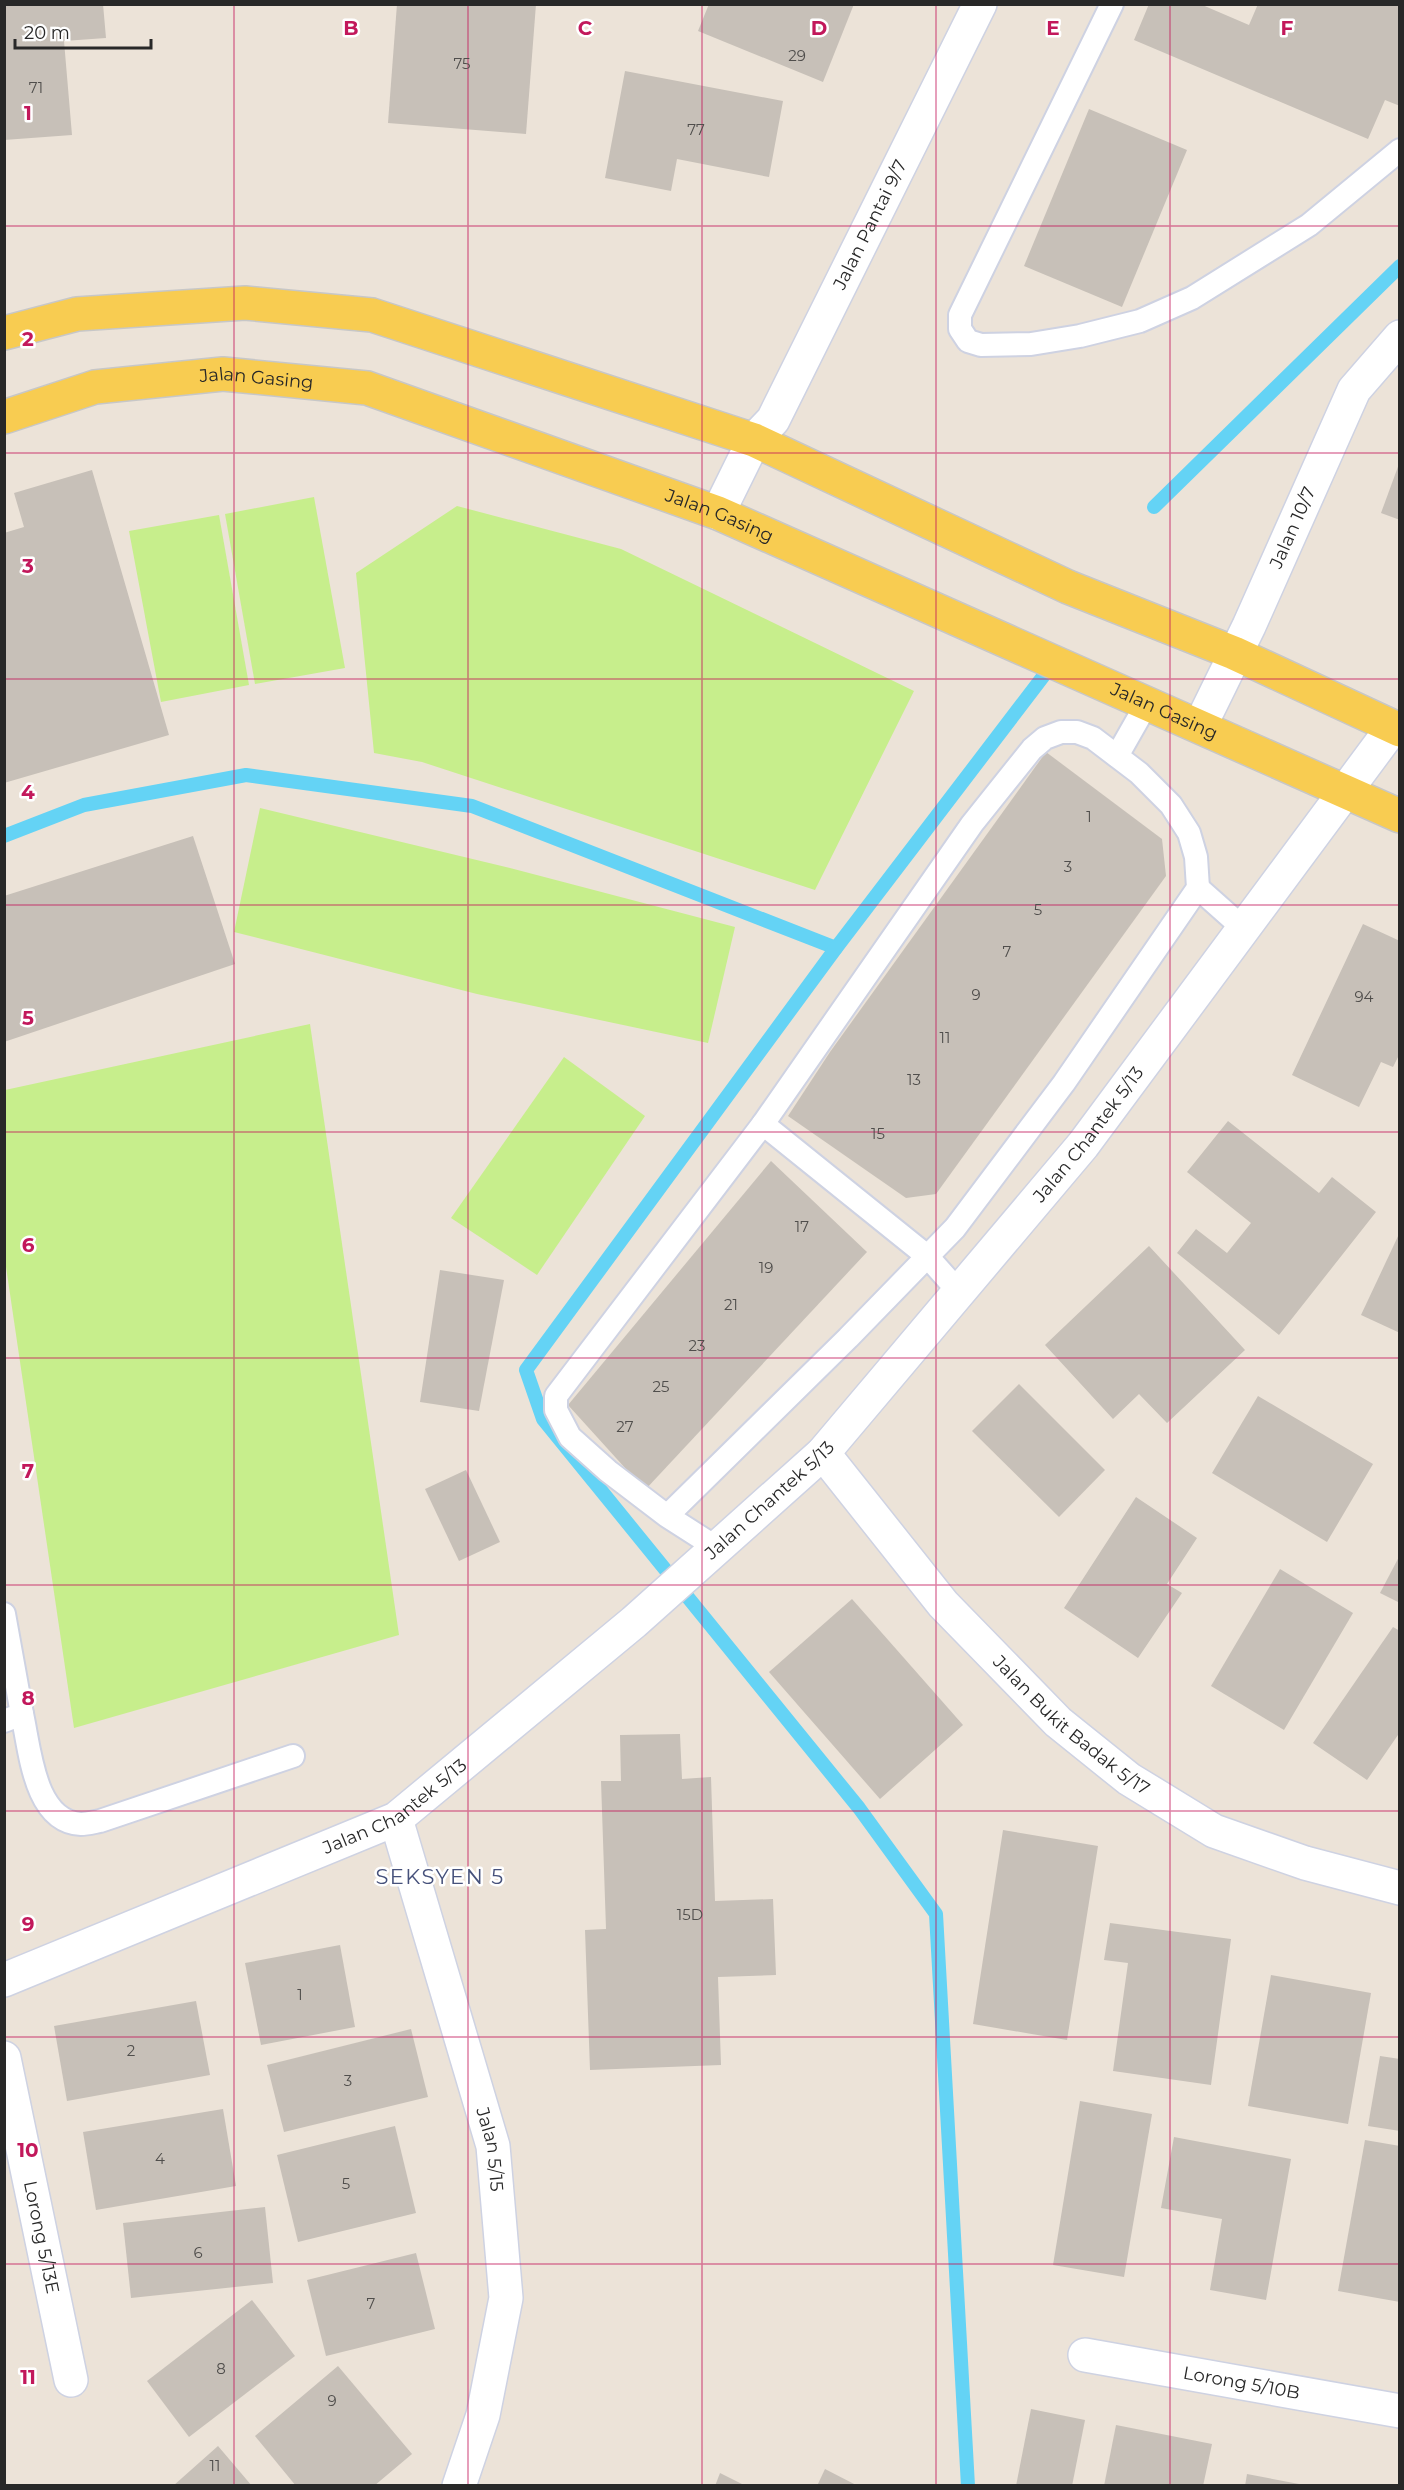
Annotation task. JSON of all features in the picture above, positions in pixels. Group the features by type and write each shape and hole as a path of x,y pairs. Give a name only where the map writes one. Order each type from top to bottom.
{"main road":[{"path":"4,333 77,314 244,303 372,315 754,440 1068,587 1234,653 1396,729"},
{"name":"Jalan Gasing","path":"4,417 95,387 223,374 367,387 718,513 1400,816"}],"street":[{"name":"Jalan Pantai 9/7","path":"718,513 754,440 773,420 980,4"},
{"name":"Jalan 10/7","path":"1200,726 1249,626 1354,390 1400,337"},
{"name":"Jalan Chantek 5/13","path":"4,1980 396,1819 634,1622 823,1453 1083,1145 1345,792 1396,729"},
{"name":"Jalan Bukit Badak 5/17","path":"823,1453 943,1604 1058,1722 1129,1779 1214,1831 1305,1863 1400,1888"},
{"name":"Jalan 5/15","path":"396,1819 493,2146 506,2298 483,2415 459,2486"},
{"name":"Lorong 5/13E","path":"4,2058 71,2380"},
{"name":"Lorong 5/10B","path":"1085,2355 1400,2411"}],"lane":[{"path":"1112,4 960,315 960,329 968,341 981,345 1031,344 1080,336 1140,321 1192,298 1310,225 1400,150"},
{"path":"1117,756 1146,705"},
{"path":"667,1516 848,1338 954,1228 1064,1083 1198,888 1196,857 1189,833 1170,805 1138,773 1093,738 1077,732 1061,732 1045,738 1032,749 972,824 763,1124 556,1396 556,1410 570,1437 608,1471 667,1516 717,1548"},
{"path":"1198,888 1244,928"},
{"path":"763,1124 927,1257 959,1292"},
{"path":"4,1614 13,1718 46,1804 61,1817 80,1824 100,1821 293,1756"}],"green space":[{"path":"314,497 345,668 255,684 225,514"},
{"path":"457,506 621,549 914,691 815,890 422,762 374,753 356,573"},
{"path":"219,515 249,685 161,702 129,531"},
{"path":"260,808 510,868 735,927 708,1043 477,994 234,932"},
{"path":"310,1024 399,1635 74,1728 5,1260 5,1090"},
{"path":"564,1057 645,1116 537,1275 451,1218"}],"building":[{"path":"4,4 103,4 106,38 64,41 72,135 4,140"},
{"path":"397,4 536,4 526,134 388,123"},
{"path":"709,4 854,4 823,82 698,31"},
{"path":"1149,4 1200,4 1249,25 1258,4 1400,4 1400,106 1385,100 1368,139 1134,40"},
{"path":"625,71 783,101 769,177 677,159 671,191 605,178"},
{"path":"1089,109 1187,150 1122,307 1024,266"},
{"path":"1400,464 1400,520 1381,513"},
{"path":"92,470 169,735 4,783 4,533 24,527 14,493"},
{"path":"1046,752 1162,839 1166,876 936,1194 906,1198 788,1116 830,1052"},
{"path":"193,836 235,964 4,1042 4,896"},
{"path":"1363,924 1400,941 1400,1053 1393,1067 1381,1062 1359,1107 1292,1075"},
{"path":"1228,1121 1319,1193 1332,1177 1376,1212 1279,1335 1177,1253 1196,1229 1227,1253 1251,1223 1187,1172"},
{"path":"771,1161 867,1252 645,1490 568,1405"},
{"path":"1400,1232 1400,1333 1361,1315"},
{"path":"1149,1246 1245,1350 1167,1423 1139,1394 1113,1419 1045,1345"},
{"path":"440,1270 504,1280 479,1411 420,1402"},
{"path":"1019,1384 1105,1470 1059,1517 972,1431"},
{"path":"1258,1396 1373,1464 1327,1542 1212,1473"},
{"path":"466,1470 500,1542 459,1561 425,1489"},
{"path":"1136,1497 1197,1538 1167,1584 1182,1593 1138,1658 1064,1608"},
{"path":"1400,1555 1400,1603 1380,1593"},
{"path":"1280,1569 1353,1613 1284,1730 1211,1686"},
{"path":"852,1599 963,1725 880,1799 769,1672"},
{"path":"1393,1627 1400,1631 1400,1732 1367,1780 1313,1743"},
{"path":"680,1734 682,1779 711,1777 715,1901 773,1899 776,1975 718,1977 721,2065 590,2070 585,1930 606,1929 601,1781 621,1781 620,1735"},
{"path":"1003,1830 1098,1846 1067,2040 973,2024"},
{"path":"1110,1923 1231,1939 1211,2085 1113,2071 1128,1963 1104,1960"},
{"path":"340,1945 355,2027 261,2045 245,1963"},
{"path":"1271,1975 1371,1993 1348,2124 1248,2106"},
{"path":"196,2001 210,2075 67,2101 54,2026"},
{"path":"411,2029 428,2097 284,2132 267,2065"},
{"path":"1380,2056 1400,2059 1400,2131 1368,2126"},
{"path":"1080,2101 1152,2114 1124,2277 1053,2265"},
{"path":"223,2109 236,2186 96,2210 83,2132"},
{"path":"395,2126 416,2213 298,2242 277,2155"},
{"path":"1174,2137 1291,2159 1266,2300 1210,2290 1222,2219 1161,2208"},
{"path":"1365,2140 1400,2146 1400,2302 1338,2291"},
{"path":"265,2207 273,2283 131,2298 123,2223"},
{"path":"416,2253 435,2329 326,2356 307,2280"},
{"path":"252,2300 295,2356 189,2437 147,2381"},
{"path":"338,2366 412,2454 374,2486 296,2486 255,2436"},
{"path":"1031,2409 1085,2420 1072,2486 1016,2486"},
{"path":"1116,2425 1212,2444 1203,2486 1104,2486"},
{"path":"218,2446 252,2486 173,2486"},
{"path":"825,2469 858,2486 817,2486"},
{"path":"720,2473 746,2486 715,2486"},
{"path":"1247,2474 1299,2484 1299,2486 1245,2486"}],"waterway":[{"path":"1154,507 1400,266"},
{"path":"968,2486 936,1914 859,1808 543,1419 526,1370 836,948 1045,674"},
{"path":"4,836 84,805 246,775 472,806 836,948"}],"district":[{"name":"SEKSYEN 5","path":"440,1877"}]}
